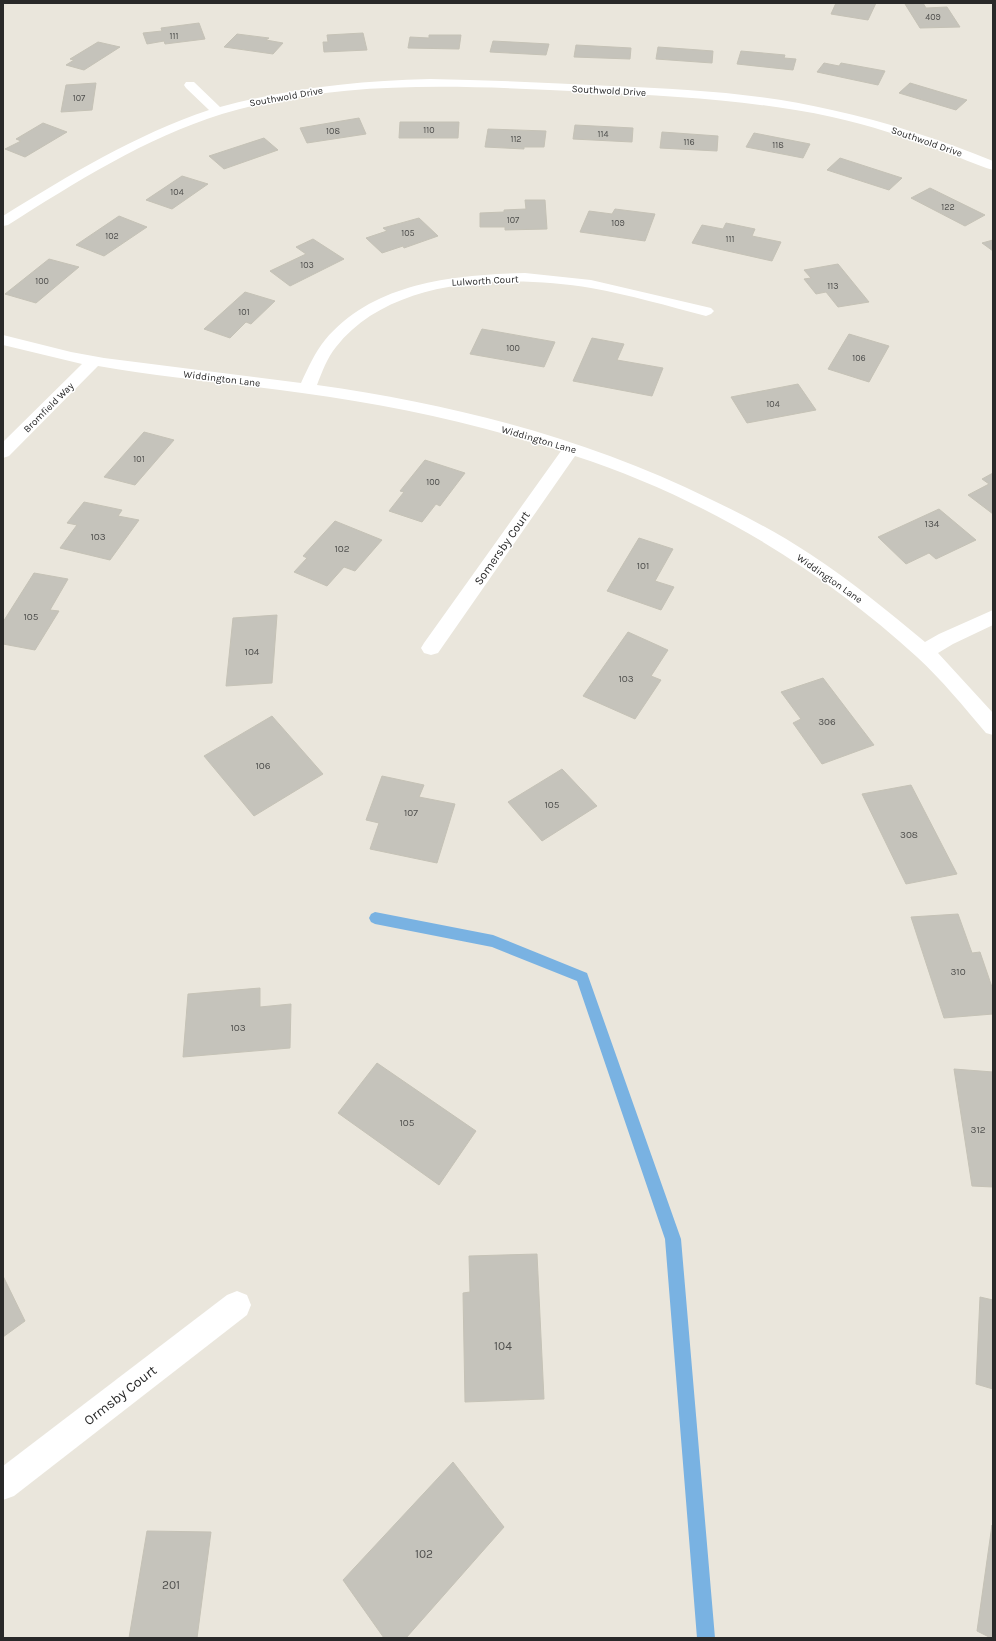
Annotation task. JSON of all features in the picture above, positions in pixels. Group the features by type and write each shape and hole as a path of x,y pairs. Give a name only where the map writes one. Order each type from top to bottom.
{"street":[{"name":"Southwold Drive","path":"3,222 107,158 168,129 217,111 258,100 325,89 429,82 498,84 730,98 796,106 853,118 911,134 993,166"},
{"path":"190,85 217,111"},
{"name":"Lulworth Court","path":"307,388 331,342 352,322 371,308 394,297 445,283 504,278 538,278 568,281 614,289 706,311"},
{"name":"Widdington Lane","path":"3,340 94,361 307,388 448,413 572,448 646,476 709,504 770,538 829,575 876,610 924,652 993,727"},
{"name":"Bromfield Way","path":"3,452 94,361"},
{"name":"Somersby Court","path":"431,648 572,448"},
{"path":"924,652 946,639 993,617"},
{"name":"Ormsby Court","path":"3,1485 237,1305"}],"building":[{"path":"836,3 876,3 868,20 831,14"},
{"path":"923,3 926,8 947,7 960,27 920,28 905,4"},
{"path":"199,23 205,39 165,44 164,41 147,44 143,33 162,31 161,28"},
{"path":"363,33 367,50 324,52 323,42 328,42 327,35"},
{"path":"237,34 269,38 266,40 283,43 273,54 224,47"},
{"path":"429,35 461,35 459,49 408,48 410,37 429,38"},
{"path":"493,41 549,44 546,55 490,52"},
{"path":"98,42 120,47 84,70 66,65 74,60 70,59"},
{"path":"576,45 631,48 630,59 574,57"},
{"path":"658,47 713,51 712,63 656,59"},
{"path":"741,51 785,55 784,58 796,59 793,70 737,64"},
{"path":"824,63 839,66 841,63 885,71 878,85 817,72"},
{"path":"96,83 92,110 61,112 66,85"},
{"path":"910,83 967,100 956,110 899,93"},
{"path":"359,118 366,134 307,143 300,128"},
{"path":"400,122 459,122 458,138 399,138"},
{"path":"43,123 67,132 25,157 5,149 21,141 16,139"},
{"path":"575,125 633,128 632,142 573,139"},
{"path":"488,129 546,131 544,147 524,147 524,149 485,147"},
{"path":"662,132 718,136 717,151 660,148"},
{"path":"754,133 810,144 803,158 746,147"},
{"path":"264,138 278,150 224,169 209,156"},
{"path":"840,158 902,178 889,190 827,170"},
{"path":"182,176 208,184 172,209 146,200"},
{"path":"930,188 985,215 965,226 911,198"},
{"path":"525,200 545,200 547,229 505,230 505,227 480,227 480,213 526,209"},
{"path":"615,209 655,214 645,241 580,232 589,211 612,214"},
{"path":"119,216 147,227 104,256 76,245"},
{"path":"419,218 438,236 404,248 403,246 382,253 366,238 387,231 383,228"},
{"path":"726,223 755,229 752,236 781,242 772,261 692,243 702,225 723,229"},
{"path":"313,239 344,259 290,286 270,271 306,254 296,247"},
{"path":"993,240 993,251 982,243"},
{"path":"49,259 79,267 36,303 5,294"},
{"path":"838,264 869,302 838,307 826,292 816,294 804,279 811,278 804,270"},
{"path":"245,292 275,301 251,324 246,322 230,338 204,329"},
{"path":"482,329 555,342 544,367 470,354"},
{"path":"849,334 889,346 869,382 828,369"},
{"path":"592,338 624,344 617,360 663,368 652,396 573,381"},
{"path":"798,384 816,410 747,423 731,397"},
{"path":"144,432 174,440 135,485 104,477"},
{"path":"425,460 465,473 440,506 436,504 422,522 389,511 404,492 400,491"},
{"path":"993,473 993,514 968,495 989,484 982,479"},
{"path":"84,502 122,510 118,516 139,520 110,560 60,548 77,525 67,523"},
{"path":"939,509 976,540 936,559 929,553 906,564 878,537"},
{"path":"335,521 382,540 355,571 344,567 327,586 294,572 307,558 303,556"},
{"path":"639,538 673,549 655,581 674,587 661,610 607,591"},
{"path":"34,573 68,579 50,610 59,611 35,650 3,644 3,622"},
{"path":"277,615 272,683 226,686 233,618"},
{"path":"628,632 668,650 651,676 661,680 635,719 583,696"},
{"path":"823,678 874,745 822,764 793,723 801,719 781,692"},
{"path":"272,716 323,774 254,816 204,756"},
{"path":"562,769 597,806 542,841 508,802"},
{"path":"382,776 424,785 419,797 455,804 437,863 370,849 379,823 366,820"},
{"path":"911,785 957,874 906,884 862,794"},
{"path":"958,914 972,953 980,952 993,990 993,1014 944,1018 911,917"},
{"path":"260,988 260,1007 291,1004 290,1048 183,1057 188,994"},
{"path":"377,1063 476,1131 439,1185 338,1113"},
{"path":"954,1069 993,1072 993,1187 972,1186"},
{"path":"537,1254 544,1399 465,1402 463,1293 470,1292 469,1256"},
{"path":"3,1276 25,1321 3,1337"},
{"path":"980,1297 993,1300 993,1389 976,1384"},
{"path":"453,1462 504,1527 406,1638 384,1638 343,1580"},
{"path":"992,1525 993,1638 991,1638 977,1631"},
{"path":"147,1531 211,1532 197,1638 129,1638"}],"waterway":[{"path":"375,918 493,941 582,977 673,1239 706,1638"}]}
